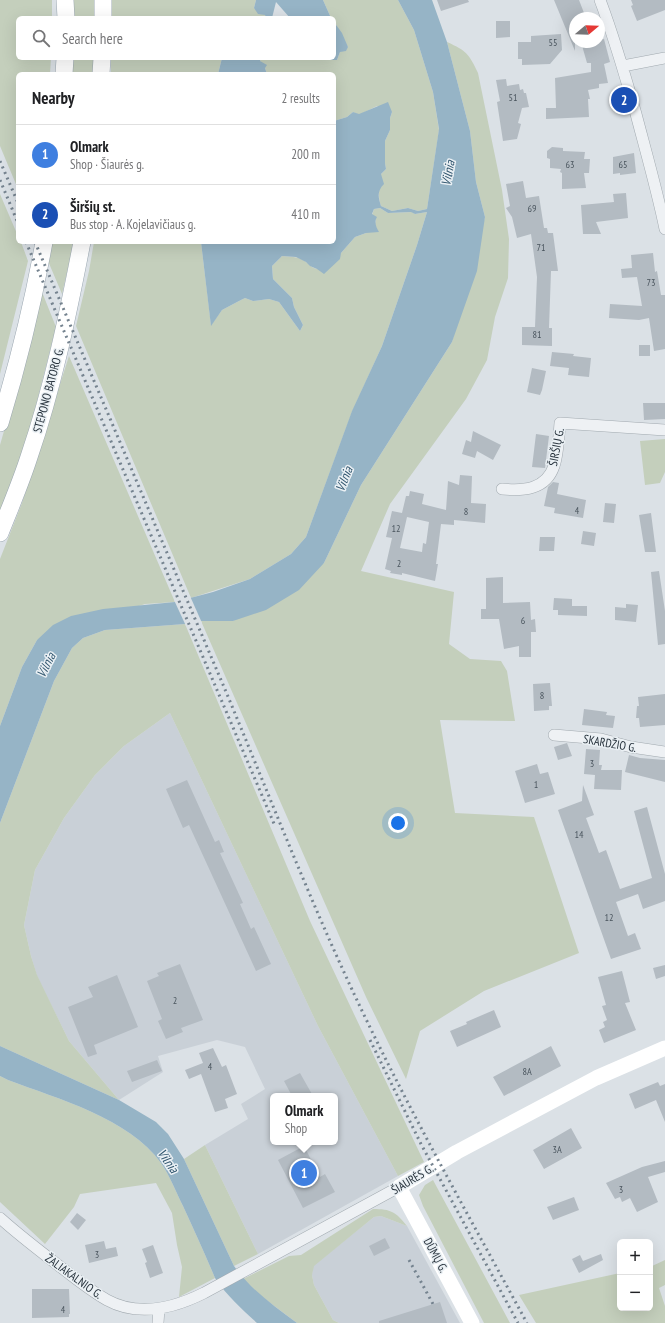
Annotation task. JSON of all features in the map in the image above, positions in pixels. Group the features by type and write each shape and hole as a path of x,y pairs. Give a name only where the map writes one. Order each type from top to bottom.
{"main road":[{"path":"65,0 66,16"},
{"path":"103,0 103,16"},
{"path":"64,72 65,60"},
{"path":"101,72 102,60"},
{"path":"0,423 26,329 44,244"},
{"name":"STEPONO BATORO G.","path":"0,533 30,457 50,386 71,301 82,244"},
{"name":"ŠIAURĖS G.","path":"399,1186 457,1152 596,1078 665,1048"},
{"name":"DŪMŲ G.","path":"399,1186 472,1323"}],"street":[{"path":"600,0 613,33 623,66 652,172 665,229"},
{"path":"623,66 665,58"},
{"name":"ŠIRŠIŲ G.","path":"502,489 525,490 532,488 546,478 555,465 560,423 665,430"},
{"name":"SKARDŽIO G.","path":"554,735 601,739 630,747 665,752"},
{"name":"ŠIAURĖS G.","path":"159,1309 174,1306 204,1293 399,1186"},
{"name":"ŽALIAKALNIO G.","path":"0,1218 25,1240 86,1287 108,1301 125,1307 159,1309"},
{"path":"158,1323 159,1309"}],"shaded area":[{"path":"170,713 318,1026 398,1176 258,1254 205,1145 248,1119 241,1104 265,1089 245,1047 217,1040 158,1056 163,1072 119,1100 69,1041 37,976 24,925 35,870 64,818 95,775 124,746"},
{"path":"381,1216 407,1226 460,1323 339,1323 333,1320 314,1285 312,1275 313,1266 374,1217"}],"green space":[{"path":"0,0 52,0 52,16 16,16 16,60 51,60 50,72 16,72 16,184 0,146"},
{"path":"72,0 94,0 94,16 72,16"},
{"path":"112,0 256,0 254,8 265,16 112,16"},
{"path":"323,0 398,0 414,30 433,92 439,130 427,209 418,211 408,208 392,211 381,206 379,194 381,174 386,169 385,141 390,130 390,118 392,112 377,106 359,115 353,112 347,117 336,120 336,72 266,72 260,61 337,60 340,52 348,47 336,24 336,16 330,16"},
{"path":"447,42 459,48 470,57 478,73 502,190 509,239 508,278 495,317 487,360 466,399 390,504 361,571 454,592 449,644 470,659 501,661 507,671 515,721 440,720 455,813 534,817 579,953 484,991 420,1031 406,1079 366,997 201,621 233,621 324,563 361,485 452,342 485,217 476,182 470,131"},
{"path":"71,60 93,60 93,72 70,72"},
{"path":"111,60 222,60 218,72 111,72"},
{"path":"0,194 16,231 16,244 22,244 28,261 0,374"},
{"path":"380,208 388,213 412,212 415,214 427,212 382,346 352,412 306,537 291,554 250,579 191,598 76,326 94,244 201,244 211,325 222,310 245,298 253,301 269,299 279,302 300,331 303,325 294,307 292,298 273,279 272,266 282,256 301,259 317,269 341,253 355,237 366,233 375,224 376,219 372,215 374,209"},
{"path":"51,244 74,244 62,294 48,261"},
{"path":"42,292 56,327 32,421 0,513 0,445 32,333"},
{"path":"69,356 175,602 145,604 37,640 22,667 0,726 0,559 22,503"},
{"path":"665,439 665,472 660,483 645,485 640,441"},
{"path":"185,624 310,921 424,1162 398,1176 318,1026 170,713 124,746 95,775 64,818 35,870 24,925 37,975 69,1041 119,1100 0,1046 0,823 54,681 72,648 83,638 105,630"},
{"path":"0,1076 70,1103 112,1122 131,1134 147,1147 161,1163 170,1179 215,1278 179,1297 182,1267 172,1213 156,1183 80,1194 74,1207 45,1244 0,1202"},
{"path":"205,1145 258,1254 234,1266 184,1159"},
{"path":"433,1180 510,1323 484,1323 423,1206 419,1195 425,1185"},
{"path":"373,1209 393,1212 400,1217 407,1226 381,1216 374,1217 314,1266 312,1275 314,1285 333,1320 339,1323 297,1323 261,1296 243,1279 289,1256 301,1255"},
{"path":"665,1260 665,1285 659,1288 665,1306 665,1323 536,1323 519,1295 617,1274 617,1311 653,1311 653,1266"}],"water":[{"path":"256,0 323,0 330,16 288,16 276,2 272,16 258,14 254,8"},
{"name":"Vilnia","path":"398,0 432,0 447,42 470,131 476,182 485,217 477,271 452,342 361,485 324,563 299,590 266,610 233,621 201,621 185,624 105,630 83,638 72,648 54,681 0,823 0,726 22,667 37,640 53,625 71,616 103,609 175,602 213,592 250,579 291,554 306,537 352,411 382,346 427,212 415,214 411,212 388,213 380,208 374,209 372,214 377,217 376,224 379,232 366,233 355,237 341,253 340,259 324,274 296,257 282,256 272,266 273,279 292,298 294,307 303,325 300,331 279,302 269,299 253,301 245,298 222,310 211,326 201,244 336,244 336,120 347,117 353,112 359,114 388,102 392,112 390,118 390,130 385,141 386,169 381,174 384,184 380,189 379,194 381,206 392,211 408,208 418,211 427,209 439,129 433,92 414,30"},
{"path":"336,25 342,33 348,47 346,51 340,52 337,60"},
{"path":"222,60 260,60 267,65 265,68 266,72 218,72"},
{"name":"Vilnia","path":"0,1046 119,1100 156,1122 168,1134 184,1159 234,1266 255,1290 297,1323 257,1323 246,1313 215,1278 170,1179 161,1163 147,1147 131,1134 112,1122 70,1103 0,1076"}],"pier":[{"path":"190,596 202,623 186,626 174,600"}],"building":[{"path":"437,0 468,0 469,2 441,11"},
{"path":"554,0 579,0 584,12 569,12 569,36"},
{"path":"631,0 665,0 665,10 637,21 631,6 633,5"},
{"path":"496,21 510,21 510,37 496,38"},
{"path":"561,34 562,50 550,64 522,65 522,59 518,59 518,42 531,42 531,36"},
{"path":"605,43 610,62 604,64 608,83 599,84 599,88 588,90 590,99 588,99 589,117 546,119 546,108 556,108 555,78 591,72 591,63 587,63 583,48 605,48"},
{"path":"506,79 507,86 519,84 520,90 523,89 524,93 526,93 529,107 522,108 518,123 521,124 517,139 503,141 497,102 500,101 496,80"},
{"path":"552,147 563,148 563,151 585,152 584,159 590,159 589,173 584,173 586,188 562,189 561,169 550,168 550,159 547,158 547,151"},
{"path":"634,153 636,173 620,175 620,173 613,174 613,157"},
{"path":"523,181 526,198 539,196 544,228 547,228 548,233 553,233 558,271 551,271 549,328 552,328 552,346 522,345 522,327 535,327 537,277 531,234 517,238 512,217 506,208 510,206 506,184"},
{"path":"626,193 628,218 596,222 601,234 583,234 581,205 614,202 613,194"},
{"path":"653,253 655,272 657,271 661,295 665,295 665,349 654,351 649,318 639,320 609,318 610,304 642,306 637,277 622,278 621,269 632,268 631,255"},
{"path":"639,345 650,345 650,356 639,356"},
{"path":"552,352 574,354 573,356 591,358 589,377 568,375 569,368 550,366"},
{"path":"532,368 546,371 540,395 527,392"},
{"path":"643,403 665,403 665,419 644,420"},
{"path":"473,431 501,445 493,460 477,451 475,458 462,454 466,440 471,442"},
{"path":"536,434 549,436 545,468 532,467"},
{"path":"460,475 472,476 471,503 486,504 485,523 454,520 454,525 441,524 436,564 438,564 435,581 402,573 402,575 390,573 391,571 385,569 392,538 386,537 392,511 402,513 406,496 409,496 410,491 424,494 422,504 446,510 448,481 459,485","holes":["407,517 429,522 426,544 423,543 422,552 400,548"]},
{"path":"553,482 559,483 557,494 586,500 583,518 554,513 555,508 544,506 548,487"},
{"path":"605,503 616,504 614,523 603,522"},
{"path":"651,513 656,552 645,552 639,515"},
{"path":"583,531 596,533 594,546 581,544"},
{"path":"540,537 555,537 554,551 539,551"},
{"path":"659,571 665,611 665,644 658,645 651,572"},
{"path":"503,577 503,603 530,602 531,620 535,619 536,632 531,632 531,657 519,657 519,646 504,649 499,619 481,619 481,609 486,609 486,578"},
{"path":"554,598 572,599 572,606 587,606 587,616 558,615 558,610 553,610"},
{"path":"626,604 638,605 636,622 615,620 615,607 626,608"},
{"path":"550,683 552,706 549,706 549,710 534,711 533,684"},
{"path":"665,694 665,725 640,727 639,718 636,718 637,706 639,706 638,697"},
{"path":"584,709 607,712 606,715 615,716 613,728 582,725"},
{"path":"567,743 572,756 558,760 554,747"},
{"path":"586,749 600,750 599,765 602,765 601,770 622,770 621,790 594,789 595,775 584,774"},
{"path":"629,755 640,758 665,760 665,782 625,772"},
{"path":"537,764 540,774 548,772 555,794 525,803 515,771"},
{"path":"187,780 215,842 219,840 224,852 220,853 243,903 240,904 251,929 254,927 271,964 256,971 189,825 183,828 166,789"},
{"path":"583,785 594,815 586,818 599,853 606,850 620,889 652,878 634,811 647,807 665,874 665,901 643,909 638,894 616,902 628,936 635,933 641,949 611,959 558,810 582,801"},
{"path":"180,964 203,1020 181,1028 183,1032 166,1039 158,1021 162,1019 147,981 159,976 157,973"},
{"path":"665,965 665,976 656,979 653,968"},
{"path":"622,971 630,1002 625,1003 636,1030 604,1043 599,1030 605,1027 603,1022 607,1020 602,1006 606,1005 598,977"},
{"path":"117,975 138,1027 94,1045 97,1054 88,1057 68,1007 93,997 88,987"},
{"path":"494,1010 501,1027 457,1047 450,1031 467,1024 466,1022"},
{"path":"551,1046 561,1066 504,1096 493,1077"},
{"path":"213,1048 222,1067 226,1065 237,1094 225,1099 228,1108 215,1112 201,1074 189,1079 185,1070 203,1063 199,1053"},
{"path":"157,1060 162,1071 132,1082 127,1071"},
{"path":"300,1073 311,1093 290,1093 284,1081"},
{"path":"658,1082 660,1086 665,1084 665,1122 656,1100 635,1109 629,1094"},
{"path":"571,1128 582,1148 544,1169 533,1150"},
{"path":"304,1146 320,1177 325,1174 335,1192 303,1208 278,1160"},
{"path":"665,1161 665,1172 648,1177 658,1202 637,1212 630,1198 622,1202 620,1197 615,1199 606,1183 642,1167"},
{"path":"574,1197 579,1210 553,1220 547,1207"},
{"path":"77,1213 86,1220 78,1230 70,1222"},
{"path":"385,1238 390,1248 374,1256 369,1246"},
{"path":"104,1241 106,1249 116,1247 118,1256 89,1263 85,1245"},
{"path":"153,1245 163,1273 150,1278 145,1263 147,1262 142,1249"},
{"path":"601,1254 603,1260 579,1273 572,1259 580,1255 583,1261"},
{"path":"32,1289 69,1289 69,1317 32,1318"},
{"path":"440,1302 447,1323 379,1323 379,1321"}],"railway":[{"path":"0,161 16,198"},
{"path":"0,180 16,218"},
{"path":"27,244 275,826"},
{"path":"36,244 346,976 384,1056 424,1133 527,1323"},
{"path":"370,1040 421,1144 518,1323"},
{"path":"409,1260 433,1304"}],"place":[{"name":"Širšių st.","path":"624,100"},
{"name":"Olmark","path":"304,1173"}]}
